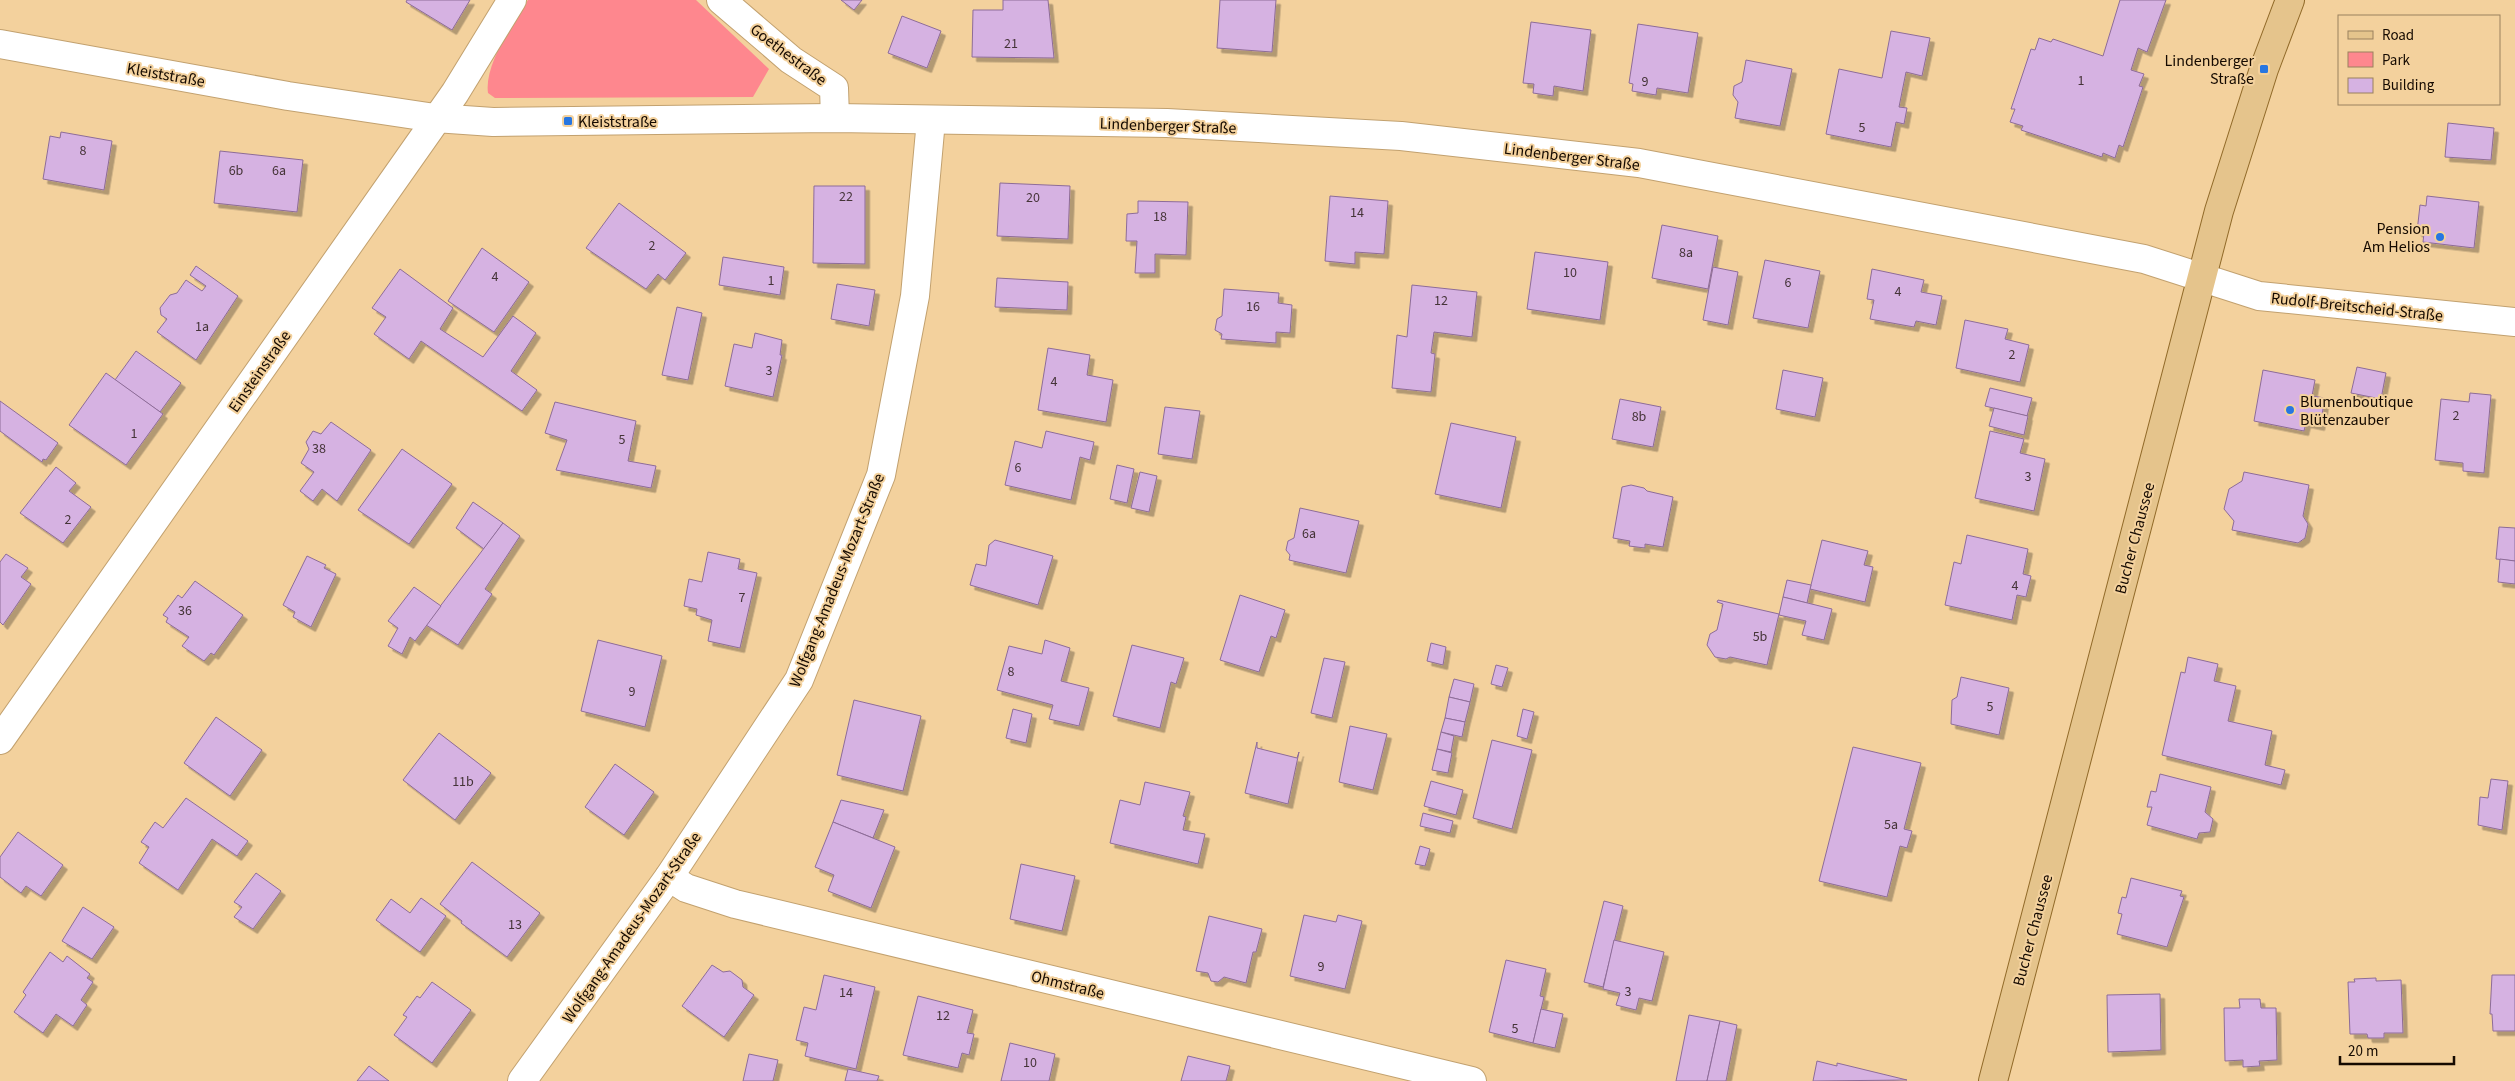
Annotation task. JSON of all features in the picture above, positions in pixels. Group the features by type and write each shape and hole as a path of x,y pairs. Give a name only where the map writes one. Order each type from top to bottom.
{"main road":[{"name":"Bucher Chaussee","path":"1993,1081 2202,277 2237,154 2271,50 2290,0"}],"street":[{"name":"Einsteinstraße","path":"0,740 455,92 512,0"},
{"name":"Goethestraße","path":"721,0 791,60 834,88 836,118"},
{"name":"Kleiststraße","path":"0,44 288,96 436,118 493,122 836,118 931,120"},
{"name":"Lindenberger Straße","path":"931,120 1167,124 1306,130 1401,136 1639,163 2144,259 2202,277"},
{"name":"Wolfgang-Amadeus-Mozart-Straße","path":"522,1081 669,877 799,680 880,475 915,296 931,120"},
{"name":"Rudolf-Breitscheid-Straße","path":"2202,277 2260,296 2515,322"},
{"name":"Ohmstraße","path":"669,877 686,888 735,904 1472,1081"}],"green space":[{"path":"528,0 696,0 769,69 753,97 495,98 488,93 490,70 501,45"}],"building":[{"path":"407,0 470,0 452,30 406,2"},
{"path":"841,0 862,0 854,10"},
{"path":"1003,0 1048,0 1054,58 972,57 973,10 1003,10"},
{"path":"1220,0 1276,0 1272,52 1217,48"},
{"path":"2120,0 2166,0 2147,52 2138,48 2131,70 2144,74 2139,86 2143,87 2123,147 2119,145 2115,158 2103,153 2102,157 2021,130 2023,126 2010,122 2015,109 2011,109 2031,49 2035,50 2039,38 2051,42 2053,39 2103,56"},
{"path":"902,16 941,31 927,68 888,53"},
{"path":"1531,22 1591,30 1583,91 1554,86 1553,96 1533,93 1534,84 1523,83"},
{"path":"1638,24 1698,33 1688,93 1657,88 1656,95 1632,91 1633,84 1629,83"},
{"path":"1891,31 1930,38 1922,76 1906,72 1899,107 1907,108 1904,124 1896,122 1891,147 1826,134 1839,69 1882,78"},
{"path":"1746,60 1792,69 1780,126 1735,118 1738,102 1733,95 1734,86 1742,82"},
{"path":"2448,123 2494,128 2491,160 2445,157"},
{"path":"61,132 112,141 104,190 43,179 50,136 60,138"},
{"path":"220,151 303,160 297,212 214,203"},
{"path":"1000,183 1070,186 1068,239 997,236"},
{"path":"814,186 865,186 865,264 813,263"},
{"path":"1330,196 1388,201 1384,254 1355,252 1355,264 1325,261"},
{"path":"2427,196 2479,202 2474,248 2423,242 2424,233 2417,232 2420,205 2426,206"},
{"path":"1138,201 1188,202 1186,255 1155,254 1155,273 1135,273 1137,241 1126,241 1127,214 1138,213"},
{"path":"619,203 686,253 665,280 658,274 646,289 586,248"},
{"path":"1662,225 1718,236 1708,289 1652,278"},
{"path":"482,248 529,282 494,332 448,301"},
{"path":"1535,252 1608,262 1600,320 1527,309"},
{"path":"723,257 784,267 780,295 719,285"},
{"path":"1765,260 1820,271 1808,328 1753,318"},
{"path":"196,266 238,296 196,360 157,332 167,319 161,315 160,308 170,295 177,293 186,280 202,291 206,286 190,275"},
{"path":"1713,267 1738,272 1728,325 1703,320"},
{"path":"400,269 453,308 440,329 483,357 513,316 536,333 511,371 537,390 522,411 421,341 409,359 374,334 386,317 372,308"},
{"path":"1872,269 1924,280 1921,292 1942,296 1936,325 1916,321 1914,327 1870,319 1874,300 1867,299"},
{"path":"997,278 1068,282 1067,310 995,307"},
{"path":"837,284 875,290 869,326 831,319"},
{"path":"1412,285 1477,292 1472,337 1434,332 1431,353 1435,354 1431,392 1392,388 1397,335 1407,337"},
{"path":"1224,289 1279,293 1278,303 1292,305 1290,333 1276,332 1276,343 1221,339 1222,334 1215,330 1217,319 1222,316"},
{"path":"677,307 702,313 688,380 662,375"},
{"path":"1965,320 2008,329 2005,339 2029,345 2020,382 1956,368"},
{"path":"755,333 782,340 780,355 782,355 773,397 725,386 734,344 752,348"},
{"path":"1048,348 1090,355 1087,375 1113,380 1106,422 1038,410"},
{"path":"136,351 181,383 160,412 115,380"},
{"path":"2357,367 2386,373 2381,399 2351,393"},
{"path":"1783,370 1823,378 1815,417 1776,409"},
{"name":"Blumenboutique Blütenzauber","path":"2263,370 2315,380 2312,396 2325,398 2320,426 2306,423 2304,431 2254,421"},
{"path":"106,373 163,414 126,465 69,425"},
{"path":"1990,388 2032,398 2027,416 1985,406"},
{"path":"2470,393 2491,395 2484,473 2463,471 2463,463 2435,460 2441,399 2469,402"},
{"path":"1620,399 1661,407 1653,447 1612,439"},
{"path":"0,401 58,443 46,460 43,459 42,462 0,431"},
{"path":"555,402 636,421 628,461 656,466 651,488 556,470 567,440 545,433"},
{"path":"1165,407 1200,411 1192,459 1158,454"},
{"path":"1994,408 2028,416 2024,435 1989,426"},
{"path":"331,422 371,450 337,501 322,489 313,501 300,491 314,472 301,463 309,449 306,442 313,431 321,434"},
{"path":"1451,423 1516,437 1501,508 1435,494"},
{"path":"1046,431 1094,442 1090,460 1080,457 1071,500 1005,485 1015,441 1042,448"},
{"path":"1990,431 2024,439 2020,453 2045,459 2034,511 1975,498"},
{"path":"402,449 452,484 409,544 358,510"},
{"path":"1117,465 1134,469 1127,503 1110,499"},
{"path":"56,467 76,483 69,491 91,507 63,543 20,513"},
{"path":"1140,472 1157,476 1149,512 1131,508"},
{"path":"2244,472 2309,485 2303,516 2308,524 2305,538 2298,543 2232,530 2234,521 2224,509 2229,489 2242,481"},
{"path":"1631,485 1673,497 1663,547 1645,544 1645,548 1629,546 1630,541 1613,538 1622,487"},
{"path":"473,502 503,523 484,549 456,528"},
{"path":"1300,508 1359,521 1346,573 1289,560 1290,555 1286,550 1288,541 1294,538"},
{"path":"503,523 520,536 485,589 492,594 458,645 426,625"},
{"path":"2499,527 2515,528 2515,561 2496,559"},
{"path":"1967,535 2028,549 2023,574 2031,576 2026,597 2017,595 2012,620 1945,605 1954,562 1961,564"},
{"path":"995,540 1053,556 1038,605 970,585 976,564 986,566 989,545"},
{"path":"1822,540 1868,551 1864,565 1873,567 1865,602 1810,589"},
{"path":"708,552 740,559 738,569 757,573 740,648 708,641 712,620 696,615 697,609 684,606 689,579 702,582"},
{"path":"6,554 28,568 21,577 31,584 3,625 0,622 0,562"},
{"path":"307,556 326,565 324,568 336,574 311,627 293,617 295,612 283,605"},
{"path":"2500,559 2515,561 2515,584 2498,582"},
{"path":"1787,580 1811,585 1807,603 1783,597"},
{"path":"195,581 243,615 214,655 211,653 204,661 182,646 189,637 166,622 168,618 163,615 178,595 182,598"},
{"path":"414,587 441,606 415,641 410,637 402,654 388,646 398,628 388,621"},
{"path":"1240,595 1285,610 1276,638 1271,636 1259,672 1220,660"},
{"path":"1783,597 1832,609 1824,640 1802,635 1806,621 1779,615"},
{"path":"1718,600 1779,614 1767,665 1730,657 1726,659 1715,657 1707,645 1710,634 1717,630 1723,604 1717,602"},
{"path":"598,640 662,656 645,727 581,711"},
{"path":"1045,640 1070,648 1061,681 1089,688 1079,726 1049,719 1053,705 997,690 1009,646 1042,654"},
{"path":"1431,643 1446,647 1443,665 1427,661"},
{"path":"1132,645 1184,658 1176,684 1171,682 1160,728 1113,716"},
{"path":"2188,657 2218,664 2214,681 2236,686 2228,721 2272,731 2265,765 2285,770 2281,785 2162,755 2181,672 2185,673"},
{"path":"1324,658 1345,662 1332,718 1311,713"},
{"path":"1496,665 1508,668 1502,687 1491,684"},
{"path":"1961,677 2009,688 1999,735 1951,724 1952,700 1957,697"},
{"path":"1454,679 1474,684 1470,702 1449,697"},
{"path":"1449,697 1470,702 1465,722 1445,718"},
{"path":"854,700 921,716 903,791 837,775"},
{"path":"1013,709 1032,714 1026,743 1006,738"},
{"path":"1523,709 1534,712 1527,739 1517,736"},
{"path":"216,717 262,750 230,796 184,763"},
{"path":"1445,718 1465,722 1462,737 1441,732"},
{"path":"1350,726 1387,734 1373,790 1339,782"},
{"path":"1441,732 1454,736 1451,752 1437,749"},
{"path":"439,733 491,773 455,820 403,780"},
{"path":"1492,740 1532,750 1512,829 1473,818"},
{"path":"1257,742 1257,748 1297,758 1299,752 1288,804 1245,793"},
{"path":"1853,747 1921,763 1904,829 1912,831 1907,848 1900,846 1887,897 1819,881"},
{"path":"1437,749 1452,753 1448,773 1432,770"},
{"path":"615,764 654,792 624,835 585,807"},
{"path":"2160,774 2211,787 2205,812 2213,819 2210,832 2199,833 2197,839 2147,825 2152,807 2147,807 2151,791 2156,792"},
{"path":"2491,779 2508,781 2502,830 2478,825 2480,797 2488,798"},
{"path":"1431,781 1463,790 1456,815 1424,806"},
{"path":"1145,782 1190,792 1183,816 1186,817 1183,830 1205,834 1198,864 1110,843 1120,800 1140,805"},
{"path":"186,798 248,841 237,856 212,839 178,890 139,863 149,847 141,842 155,822 163,828"},
{"path":"841,800 884,810 873,838 833,822"},
{"path":"1423,813 1453,821 1450,833 1420,826"},
{"path":"833,822 895,847 871,908 828,891 834,875 815,867"},
{"path":"18,832 63,865 41,896 26,886 21,893 0,877 0,857"},
{"path":"1420,846 1430,849 1425,866 1415,864"},
{"path":"472,862 540,913 507,957 461,923 462,921 440,904"},
{"path":"1021,864 1075,876 1062,931 1010,919"},
{"path":"256,873 281,891 253,929 234,917 242,907 234,902"},
{"path":"2131,878 2182,891 2180,896 2184,897 2167,947 2117,934 2122,914 2118,913 2122,897 2126,898"},
{"path":"421,898 446,916 420,952 376,920 391,899 410,913"},
{"path":"1604,901 1623,906 1603,987 1584,982"},
{"path":"83,907 114,927 92,959 62,941"},
{"path":"1304,915 1336,922 1338,915 1362,921 1345,989 1290,976"},
{"path":"1209,916 1262,929 1256,952 1253,952 1246,983 1224,977 1218,982 1211,981 1208,973 1196,971"},
{"path":"1614,940 1664,952 1652,1001 1639,998 1636,1010 1616,1005 1620,993 1603,989"},
{"path":"50,952 63,962 67,956 90,974 87,978 93,982 81,1000 87,1005 73,1026 56,1014 43,1033 14,1012 26,995 23,992"},
{"path":"1506,960 1546,969 1540,996 1544,997 1533,1043 1489,1032"},
{"path":"712,965 723,972 730,971 742,980 743,987 754,995 724,1037 682,1006"},
{"path":"824,975 875,987 856,1069 805,1056 808,1043 796,1040 804,1007 816,1010"},
{"path":"2492,975 2515,975 2515,1031 2493,1031 2492,1014 2490,1014"},
{"path":"2376,978 2376,981 2401,980 2403,1033 2384,1033 2384,1038 2368,1038 2367,1034 2350,1034 2348,982 2355,982 2354,979"},
{"path":"432,982 471,1010 432,1063 394,1035 407,1017 403,1015 417,996 420,998"},
{"path":"2160,994 2161,1050 2108,1052 2107,995"},
{"path":"918,996 973,1010 967,1033 974,1034 969,1055 962,1053 958,1068 903,1055"},
{"path":"2239,999 2260,999 2261,1008 2276,1008 2277,1060 2259,1061 2260,1066 2243,1067 2243,1060 2225,1061 2224,1008 2240,1008"},
{"path":"1541,1009 1563,1014 1555,1048 1533,1043"},
{"path":"1689,1015 1720,1021 1707,1081 1676,1081"},
{"path":"1720,1021 1737,1025 1726,1081 1707,1081"},
{"path":"1010,1043 1055,1054 1049,1081 1001,1081"},
{"path":"749,1054 778,1060 773,1081 743,1081"},
{"path":"1188,1056 1230,1066 1226,1081 1181,1081"},
{"path":"1817,1061 1837,1066 1837,1063 1907,1080 1813,1081"},
{"path":"369,1066 389,1081 357,1081"},
{"path":"848,1069 879,1076 877,1081 845,1081"}],"place":[{"name":"Lindenberger Straße","path":"2264,69"},
{"name":"Kleiststraße","path":"568,121"},
{"name":"Pension Am Helios","path":"2440,237"},
{"name":"Blumenboutique Blütenzauber","path":"2290,410"}]}
